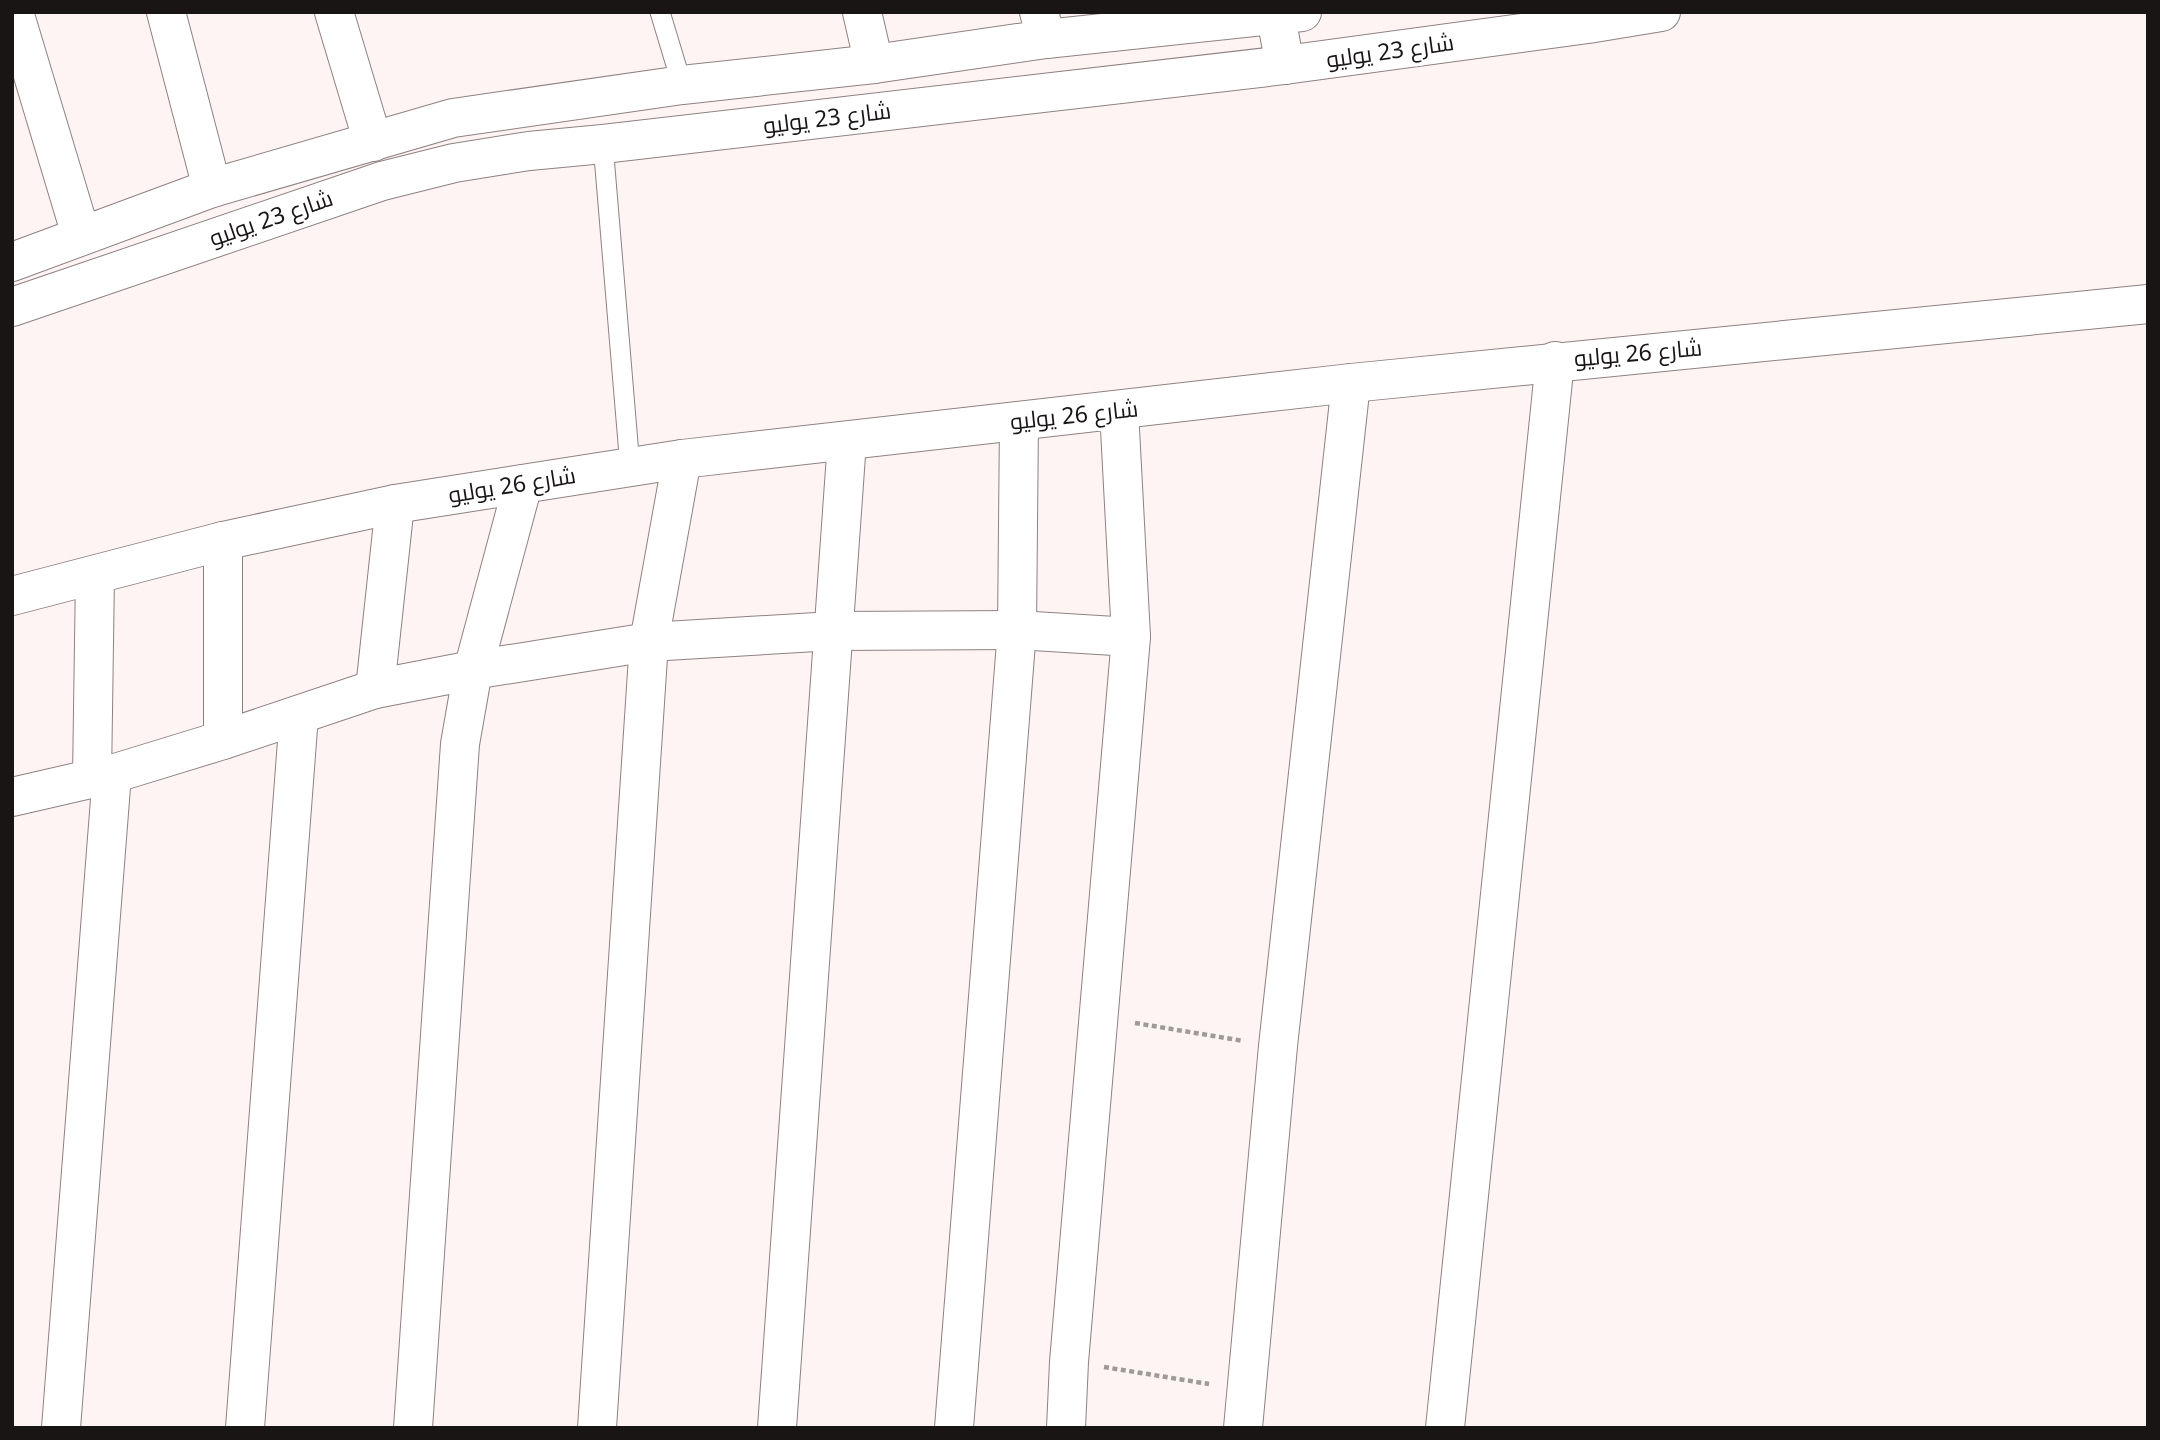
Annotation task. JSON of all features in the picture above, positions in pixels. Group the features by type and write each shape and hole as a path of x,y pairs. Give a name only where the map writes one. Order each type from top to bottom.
{"street":[{"path":"14,12 80,235"},
{"path":"166,12 212,188"},
{"path":"334,12 373,142"},
{"path":"862,12 874,64"},
{"name":"شارع 23 يوليو","path":"12,307 382,181 454,163 528,151 1285,65 1661,12"},
{"path":"1284,13 1285,65"},
{"name":"شارع 23 يوليو","path":"12,262 212,188 453,118 682,85 874,64 1043,26 1284,13"},
{"name":"شارع 26 يوليو","path":"12,596 223,541 395,504 682,459 1555,361 2148,304"},
{"path":"1444,1428 1555,361"},
{"path":"1243,1428 1278,1046 1351,383"},
{"path":"1066,1428 1069,1362 1131,637 1119,410"},
{"path":"954,1428 1017,630 1019,421"},
{"path":"777,1428 847,441"},
{"path":"597,1428 649,642 682,459"},
{"path":"413,1428 460,744 473,670 523,484"},
{"path":"374,689 395,504"},
{"path":"223,541 223,740"},
{"path":"61,1428 102,776 95,575"},
{"path":"12,797 102,776 223,740 374,689 649,642 834,631 1017,630 1131,637"},
{"path":"245,1428 299,715"}],"lane":[{"path":"660,12 682,85"},
{"path":"603,144 630,467"}],"path":[{"path":"1100,1018 1278,1046"},
{"path":"1069,1362 1245,1389"}]}
